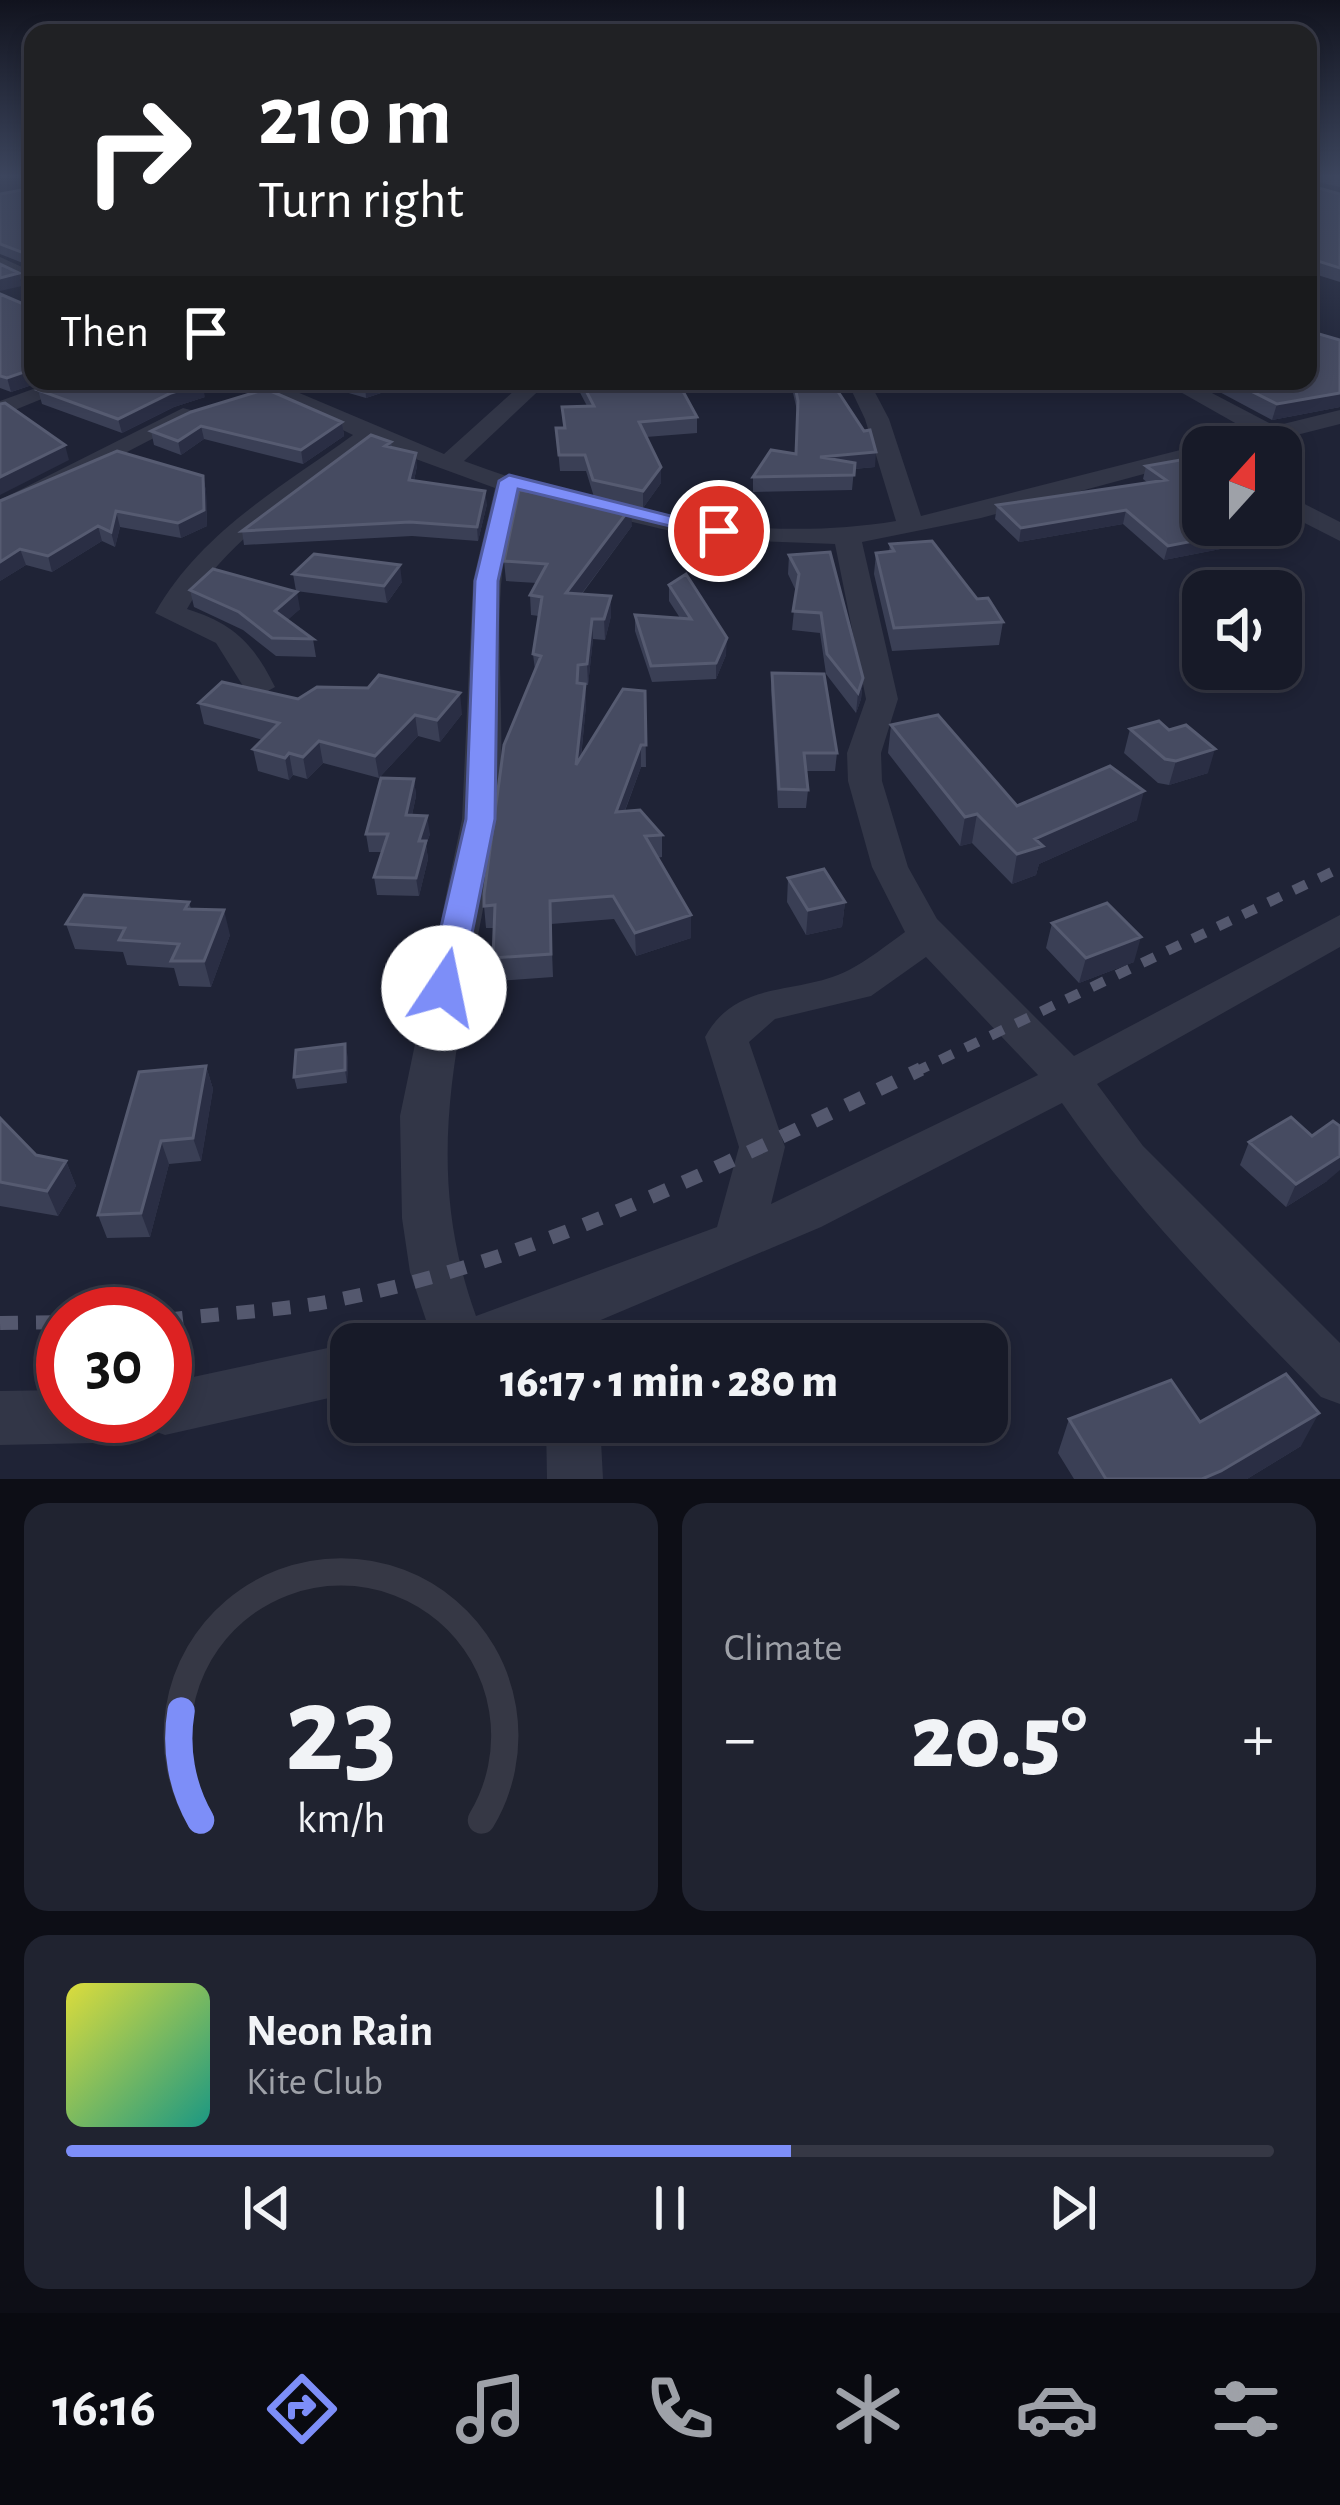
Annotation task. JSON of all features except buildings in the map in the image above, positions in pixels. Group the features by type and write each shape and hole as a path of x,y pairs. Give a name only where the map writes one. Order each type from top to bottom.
{"street":[{"path":"0,409 51,390"},
{"path":"0,510 184,416 249,390"},
{"path":"273,390 370,434 509,481 719,531 769,538 847,536 911,526 1182,458"},
{"path":"449,462 528,390"},
{"path":"863,390 877,418 911,526"},
{"path":"1189,390 1257,426"},
{"path":"1302,426 1340,417"},
{"path":"259,687 242,647 230,637 217,627 170,613 178,592 210,555 370,434"},
{"path":"454,1323 435,1272 426,1218 422,1116 480,819 487,581 509,481"},
{"path":"1302,512 1340,533"},
{"path":"847,536 882,699 864,754 866,781 890,867 929,935 1070,1080 1127,1160 1195,1235 1340,1379"},
{"path":"580,1323 1070,1080 1340,929"},
{"path":"737,1241 762,1147 726,1037 762,1006 857,985 929,935"},
{"path":"192,1403 330,1373"},
{"path":"0,1418 36,1417"},
{"path":"574,1443 575,1479"}],"railway":[{"path":"915,1072 1340,868"},
{"path":"192,1317 337,1300 489,1259 636,1203 921,1069"},
{"path":"0,1323 36,1322"}],"route":[{"path":"444,988 480,819 487,581 509,481 600,507 719,531"}]}
